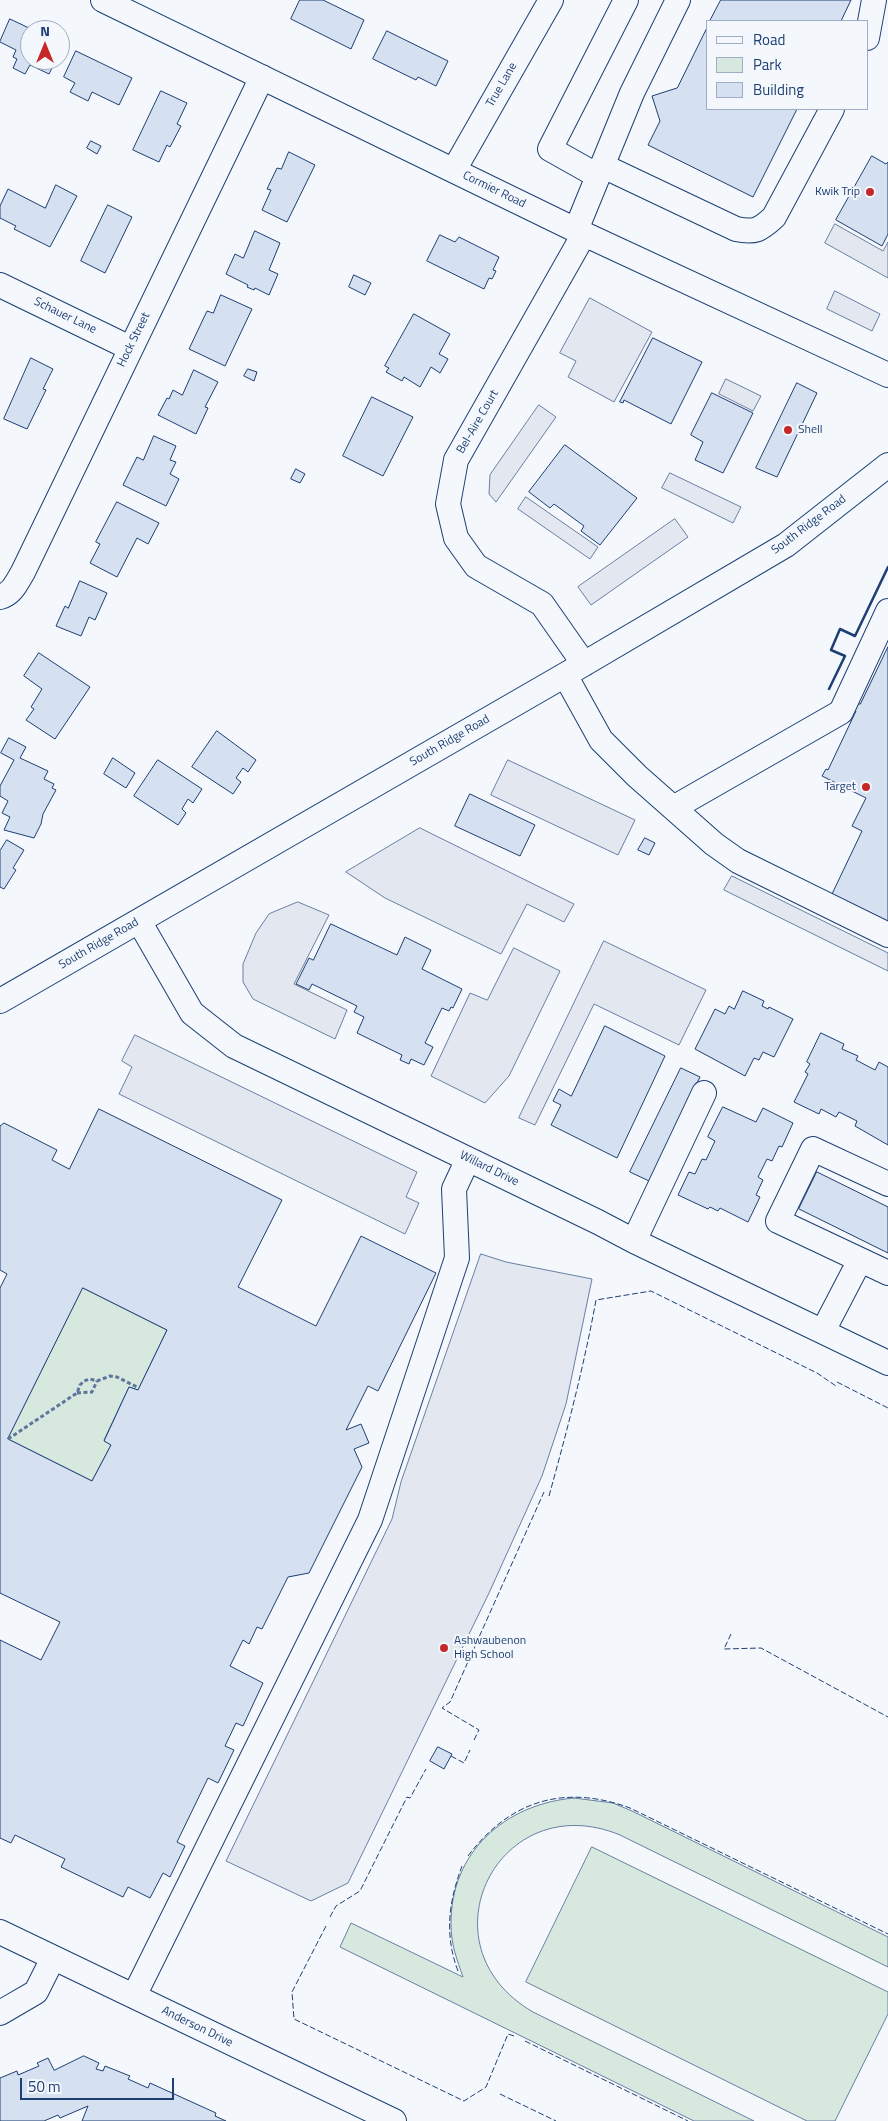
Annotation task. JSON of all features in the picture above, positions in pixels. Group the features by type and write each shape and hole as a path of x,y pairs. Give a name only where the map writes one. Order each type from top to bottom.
{"street":[{"name":"Cormier Road","path":"103,0 580,232 888,374"},
{"name":"True Lane","path":"454,170 551,0"},
{"path":"626,0 550,149 736,229 748,232 761,229 774,218 831,110"},
{"name":"Bel-Aire Court","path":"678,0 632,93 600,171 580,232 456,460 448,504 456,538 476,566 542,604 574,670 601,740 637,776 714,844 738,861 888,935"},
{"path":"868,33 874,0"},
{"name":"Hock Street","path":"0,597 5,596 14,587 23,572 262,77"},
{"name":"Schauer Lane","path":"0,285 130,348"},
{"name":"South Ridge Road","path":"0,1001 574,670 786,545 888,465"},
{"path":"675,808 841,712 888,611"},
{"name":"Willard Drive","path":"139,921 192,1013 234,1046 888,1363"},
{"path":"634,1241 704,1093"},
{"path":"888,1184 813,1149 778,1221 888,1273"},
{"path":"134,1996 370,1520 457,1258 454,1189 468,1159"},
{"path":"823,1331 860,1260"},
{"name":"Anderson Drive","path":"0,1932 394,2121"},
{"path":"0,2013 36,1992 54,1958"}],"path":[{"path":"77,1393 84,1381 90,1379 97,1381 110,1376 117,1376 139,1388"},
{"path":"8,1439 77,1393 92,1392 97,1381"}],"green space":[{"path":"83,1288 167,1330 138,1390 129,1387 104,1440 111,1445 92,1481 8,1439"},
{"path":"574,1798 613,1803 632,1811 888,1937 888,1967 620,1835 577,1826 539,1832 509,1851 488,1880 478,1913 481,1949 499,1983 533,2012 754,2121 694,2121 340,1947 351,1923 463,1977 453,1945 451,1925 453,1899 460,1875 471,1854 486,1836 504,1822 526,1810 549,1802"},
{"path":"592,1847 888,1992 888,2014 835,2121 807,2121 526,1982"}],"shaded area":[{"path":"835,224 883,251 888,242 888,278 825,243"},
{"path":"835,291 880,314 872,331 827,309"},
{"path":"590,298 652,332 614,402 568,377 576,361 560,353"},
{"path":"726,379 761,396 753,411 719,394"},
{"path":"539,405 556,417 496,502 489,494 490,475"},
{"path":"670,473 741,507 733,523 662,488"},
{"path":"526,497 598,547 590,559 518,509"},
{"path":"675,519 688,537 591,605 578,587"},
{"path":"508,760 635,820 618,855 491,795"},
{"path":"420,828 574,904 564,922 527,904 501,954 385,898 346,872"},
{"path":"732,876 888,953 888,971 724,890"},
{"path":"298,902 329,915 294,984 347,1010 335,1039 253,999 243,982 243,964 256,933 269,914"},
{"path":"604,941 706,990 679,1045 594,1004 535,1125 519,1118"},
{"path":"514,948 560,971 509,1076 485,1103 431,1076 470,993 487,1000"},
{"path":"135,1035 417,1172 406,1197 419,1203 405,1234 119,1094 132,1067 122,1061"},
{"path":"481,1254 506,1262 592,1279 566,1404 542,1476 489,1593 348,1883 311,1901 226,1861 392,1519 401,1482"}],"building":[{"path":"300,0 323,0 364,20 351,49 291,19"},
{"path":"721,0 851,0 841,20 711,20"},
{"path":"10,19 20,24 20,70 27,70 25,74 13,68 17,59 13,57 16,50 0,42"},
{"path":"706,30 706,110 796,110 753,197 648,145 660,121 652,96 677,88"},
{"path":"387,31 448,61 436,86 418,77 416,80 373,59"},
{"path":"76,51 132,78 119,105 92,92 88,101 70,92 75,83 64,77 67,70 70,70 70,64"},
{"path":"41,70 51,70 49,74"},
{"path":"161,91 187,103 177,124 181,126 170,147 167,145 159,162 133,150"},
{"path":"91,141 101,146 97,154 87,148"},
{"path":"289,152 315,165 287,222 262,210 271,190 267,189 277,168 281,169"},
{"name":"Kwik Trip","path":"872,156 886,164 888,162 888,234 882,246 836,220"},
{"path":"56,185 77,196 50,247 14,229 16,226 0,218 0,206 8,189 45,208"},
{"path":"108,205 132,217 105,273 81,261"},
{"path":"255,231 280,243 269,270 278,274 269,295 255,288 254,290 247,287 248,285 226,274 235,254 243,258"},
{"path":"440,235 455,242 459,237 499,257 493,270 496,271 492,279 489,278 484,289 427,261"},
{"path":"354,275 371,283 365,295 349,287"},
{"path":"221,295 252,309 225,366 189,349 207,311 213,313"},
{"path":"414,314 450,334 439,354 448,359 440,373 431,367 420,387 404,377 402,381 386,372 389,368 385,366"},
{"path":"653,338 702,362 671,424 624,400 623,403 620,402"},
{"path":"31,358 53,369 43,389 46,390 27,429 4,419"},
{"path":"248,369 257,372 254,381 244,376"},
{"path":"194,370 218,382 205,407 208,408 196,434 158,415 173,390 182,395"},
{"path":"797,383 817,393 777,477 756,468"},
{"path":"712,393 753,413 723,473 695,460 703,442 691,435"},
{"path":"372,397 413,417 383,476 343,456"},
{"path":"154,436 176,446 170,460 176,462 170,474 179,479 166,506 123,485 137,457 143,460"},
{"path":"565,445 637,498 600,545 581,531 584,526 554,504 550,508 529,492"},
{"path":"296,469 305,474 300,483 291,479"},
{"path":"117,502 159,523 148,544 137,538 117,577 90,563 100,544 96,542"},
{"path":"80,581 107,593 95,620 89,617 81,636 56,626 65,606 68,608"},
{"name":"Target","path":"888,647 888,921 832,894 862,831 852,826 866,798 822,776 826,769 828,770 855,710 858,704 860,704"},
{"path":"39,653 90,687 55,739 26,720 34,709 31,707 42,689 24,676"},
{"path":"217,731 256,760 248,772 243,768 236,778 241,782 233,794 192,767"},
{"path":"9,738 26,747 20,758 48,771 44,779 54,784 52,788 56,790 43,814 41,824 34,838 4,830 10,817 2,813 8,801 0,796 0,786 14,760 1,753"},
{"path":"113,758 135,773 126,788 104,774"},
{"path":"158,760 202,789 193,803 188,799 182,809 186,813 178,825 134,796"},
{"path":"470,794 535,825 520,856 455,826"},
{"path":"645,838 655,843 649,855 638,850"},
{"path":"7,840 24,850 13,868 16,870 4,889 0,887 0,851"},
{"path":"331,924 397,955 405,937 431,950 422,969 462,989 453,1008 451,1007 449,1011 442,1008 425,1043 433,1047 424,1065 411,1059 409,1064 400,1060 402,1055 357,1033 364,1017 354,1012 357,1006 312,984 309,990 296,984 309,958 313,960"},
{"path":"743,991 764,1001 762,1006 768,1009 769,1007 793,1019 774,1057 763,1052 759,1060 754,1058 745,1076 695,1049 715,1009 725,1014 729,1006 734,1009"},
{"path":"605,1026 665,1056 617,1158 551,1125 561,1105 553,1101 559,1089 571,1096"},
{"path":"821,1033 844,1044 842,1049 858,1056 856,1060 875,1070 879,1062 888,1067 888,1145 855,1126 857,1121 839,1112 836,1117 821,1109 819,1114 794,1102 808,1074 805,1072 810,1064 807,1062"},
{"path":"681,1068 700,1077 649,1181 630,1172"},
{"path":"723,1107 756,1122 763,1108 793,1123 782,1147 779,1146 772,1161 767,1159 758,1177 763,1180 756,1195 760,1197 748,1222 720,1208 718,1211 710,1207 708,1209 678,1195 689,1172 695,1174 702,1159 706,1160 715,1141 708,1137"},
{"path":"99,1109 282,1200 238,1287 316,1326 361,1236 436,1273 378,1391 368,1386 346,1430 361,1424 369,1443 354,1449 362,1467 309,1573 288,1577 262,1629 257,1627 249,1644 243,1640 230,1666 263,1683 243,1726 236,1723 225,1746 234,1750 218,1783 208,1778 177,1842 185,1846 170,1877 163,1873 150,1898 128,1887 123,1897 61,1867 65,1859 15,1835 11,1843 0,1838 0,1640 41,1660 60,1622 0,1593 0,1288 7,1274 0,1270 0,1126 4,1123 57,1150 52,1160 69,1169","holes":["83,1288 167,1330 138,1390 129,1387 104,1441 111,1445 92,1481 8,1439"]},
{"path":"817,1172 888,1207 888,1253 799,1209"},
{"path":"438,1747 452,1754 444,1769 430,1761"},
{"path":"84,2056 99,2063 96,2069 103,2071 105,2066 130,2076 128,2079 148,2088 150,2083 216,2113 215,2116 226,2121 82,2121 88,2106 60,2118 58,2115 44,2121 0,2121 0,2078 17,2071 18,2075 39,2066 37,2063 48,2058 54,2070"}],"fence":[{"path":"549,1496 575,1398 596,1300 651,1291 817,1373 836,1386"},
{"path":"837,1382 888,1408"},
{"path":"474,1740 479,1730 442,1708 450,1702 544,1492"},
{"path":"731,1634 724,1649 761,1648 888,1717"},
{"path":"451,1756 464,1763 470,1750"},
{"path":"330,1917 336,1906 360,1891 407,1797 410,1798 426,1769"},
{"path":"468,1856 484,1837 502,1822 521,1810 540,1802 561,1798 606,1801 630,1808 888,1934"},
{"path":"458,1971 451,1944 450,1918 451,1905 462,1866"},
{"path":"326,1926 292,1992 294,2019 464,2101 486,2087 508,2034 514,2036"},
{"path":"525,2041 688,2121"},
{"path":"500,2094 556,2121"}],"wall":[{"path":"829,689 845,656 831,650 840,629 855,636 888,567"}],"place":[{"name":"Kwik Trip","path":"870,192"},
{"name":"Shell","path":"788,430"},
{"name":"Target","path":"866,787"},
{"name":"Ashwaubenon High School","path":"444,1648"}]}
